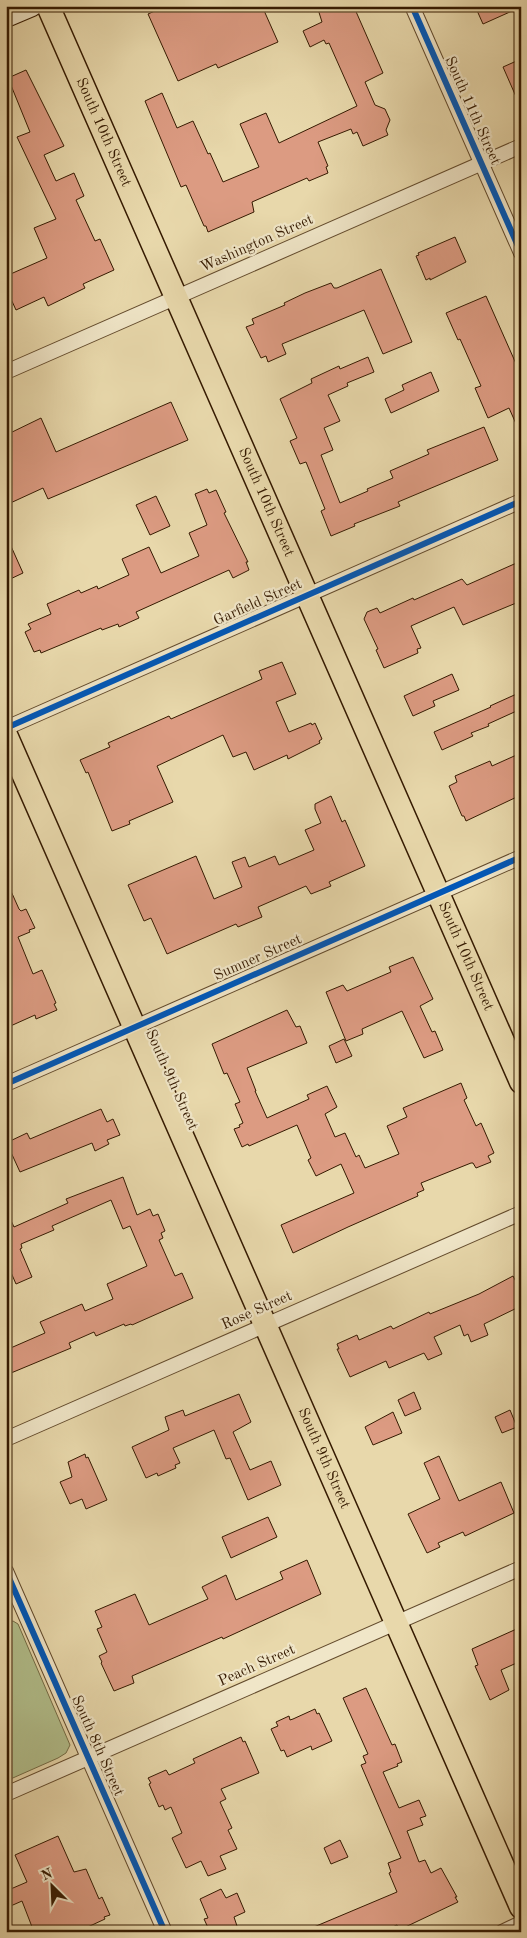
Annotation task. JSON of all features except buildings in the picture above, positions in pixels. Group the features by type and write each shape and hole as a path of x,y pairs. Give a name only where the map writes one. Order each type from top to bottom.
{"main road":[{"path":"6,18 32,6"},
{"name":"South 10th Street","path":"48,6 521,1082"},
{"name":"South 9th Street","path":"6,735 521,1907"}],"street":[{"name":"South 11th Street","path":"412,6 521,253"},
{"name":"Washington Street","path":"6,372 521,146"},
{"name":"Garfield Street","path":"6,728 521,501"},
{"name":"Sumner Street","path":"6,1084 521,857"},
{"name":"Rose Street","path":"6,1439 521,1213"},
{"name":"Peach Street","path":"6,1794 521,1568"},
{"name":"South 8th Street","path":"6,1571 165,1932"},
{"path":"502,1932 521,1923"}],"green space":[{"path":"13,1621 18,1624 70,1745 66,1753 58,1758 6,1781 6,1623"}],"cycle path":[{"path":"412,6 521,253"},
{"path":"6,728 521,501"},
{"path":"6,1084 521,857"},
{"path":"6,1571 165,1932"}]}
